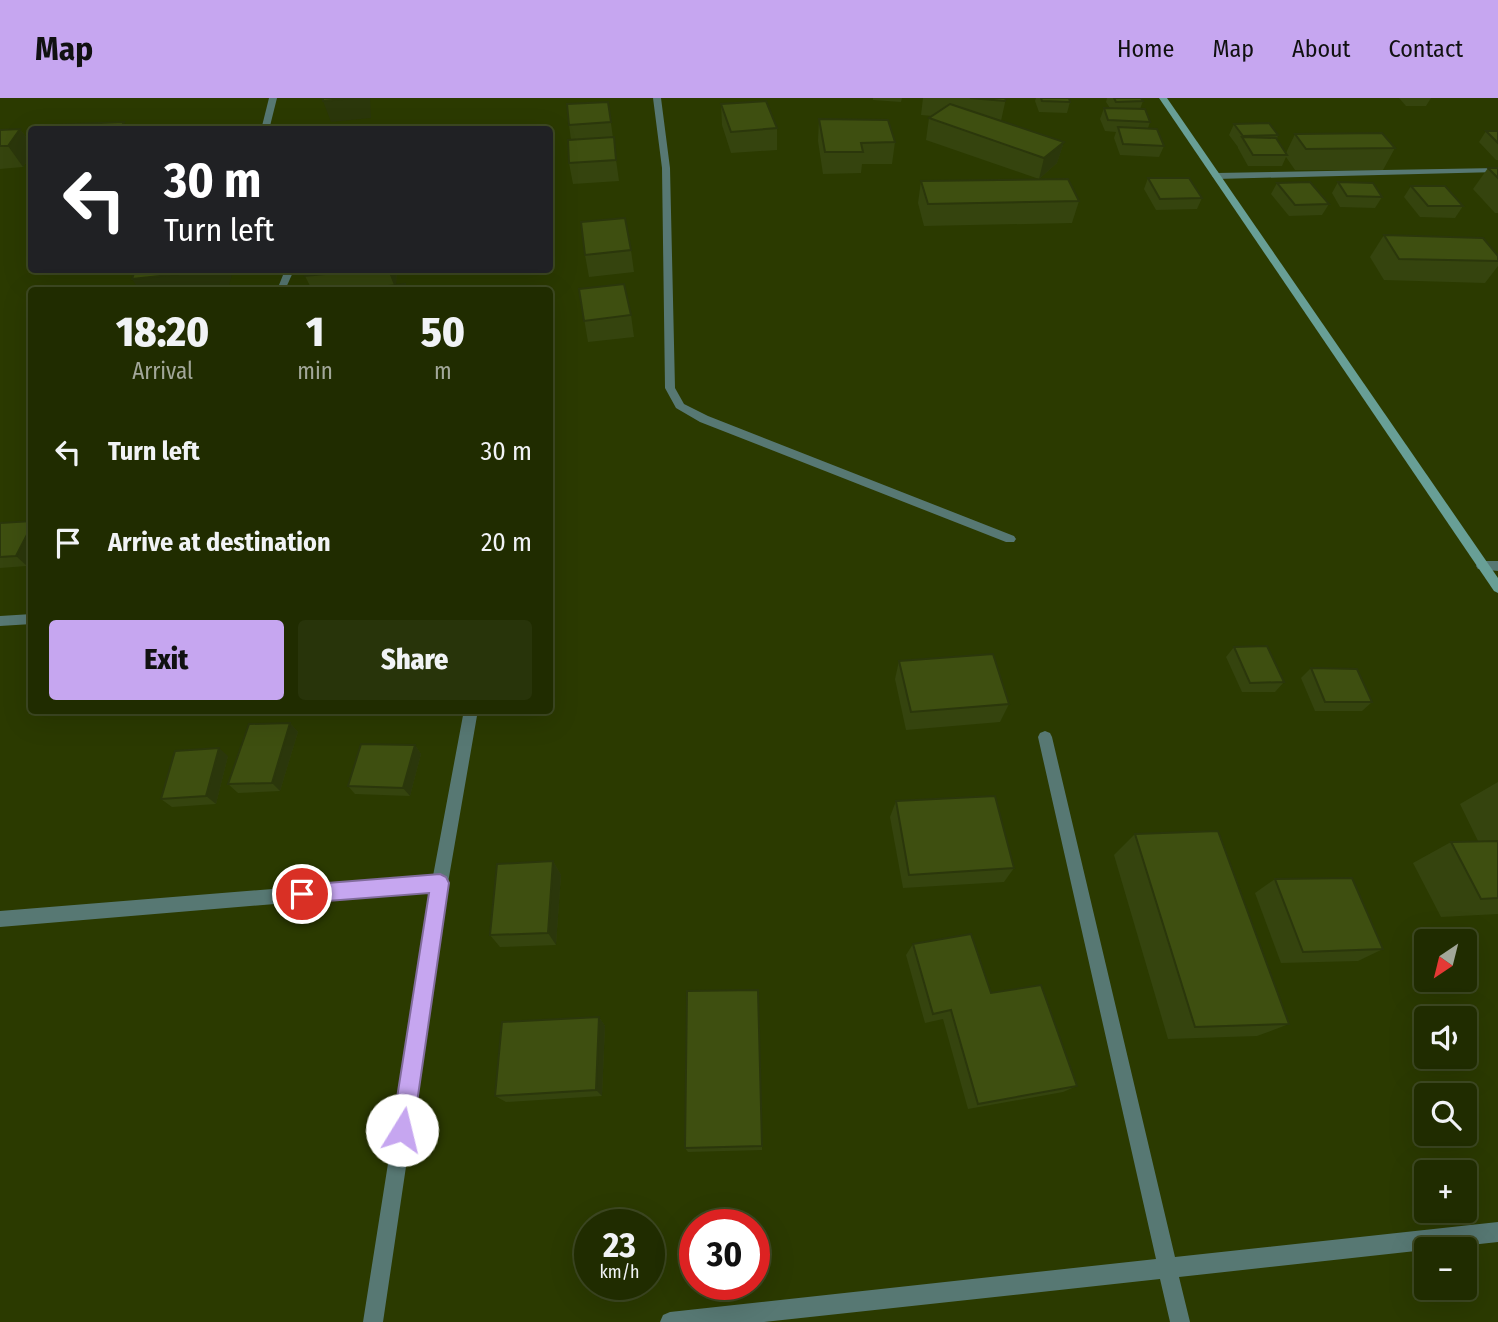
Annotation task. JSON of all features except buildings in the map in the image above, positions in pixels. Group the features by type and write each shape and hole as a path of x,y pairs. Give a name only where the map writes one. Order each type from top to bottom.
{"street":[{"path":"266,126 273,98"},
{"path":"656,98 666,168 670,387 680,406 704,419 1010,539"},
{"path":"1163,98 1498,588"},
{"path":"1216,176 1498,170"},
{"path":"1482,566 1498,566"},
{"path":"0,621 28,619"},
{"path":"373,1322 440,883 470,714"},
{"path":"1045,737 1180,1322"},
{"path":"0,919 440,883"},
{"path":"670,1322 1498,1232"}],"route":[{"path":"302,894 440,883 402,1130"}]}
